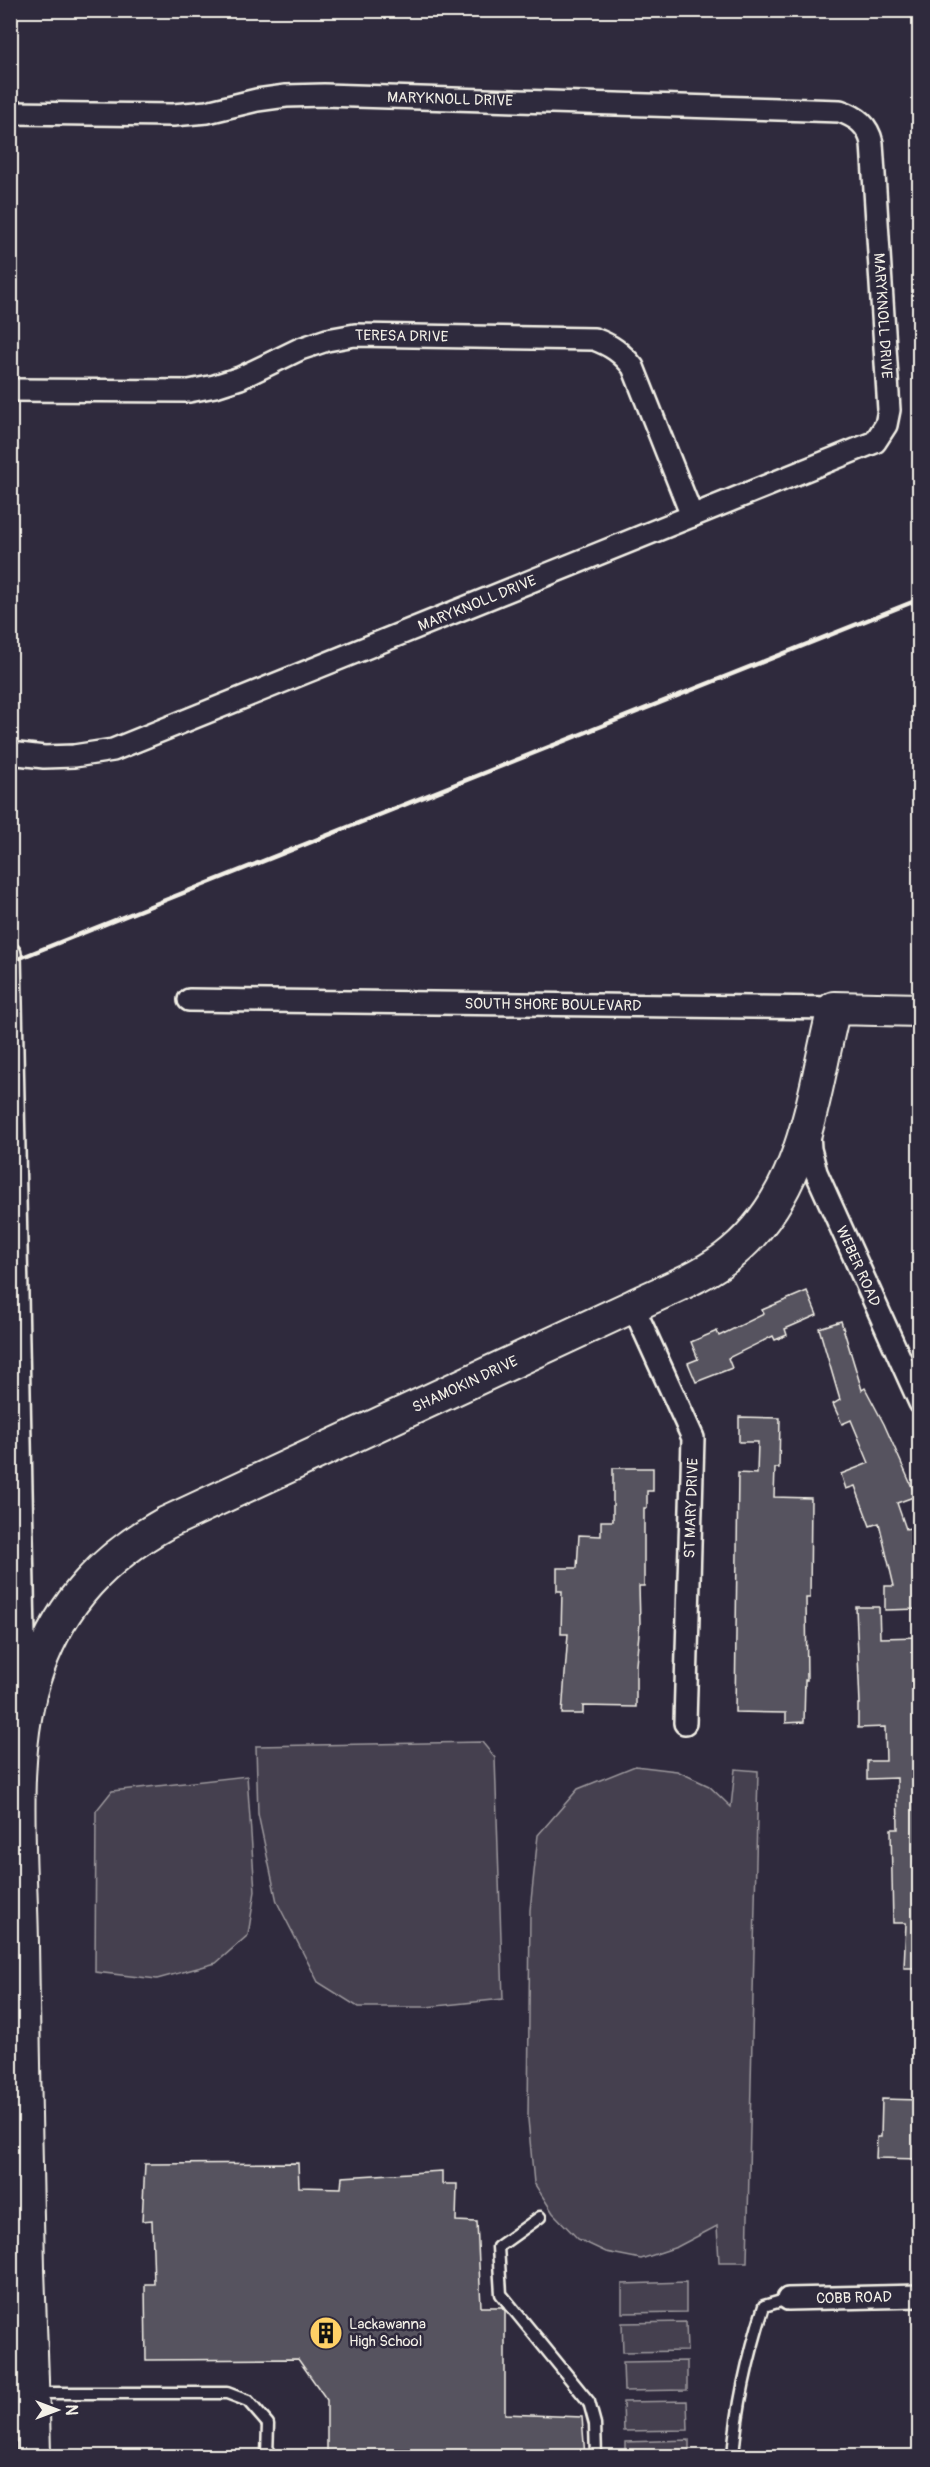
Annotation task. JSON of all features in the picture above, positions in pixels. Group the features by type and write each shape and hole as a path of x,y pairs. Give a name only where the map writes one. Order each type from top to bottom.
{"street":[{"name":"MARYKNOLL DRIVE","path":"10,113 173,115 207,112 286,96 324,95 829,110 853,115 863,123 872,143 889,410 886,425 875,442 113,750 74,756 44,757 10,753"},
{"name":"TERESA DRIVE","path":"10,390 189,391 240,378 300,349 355,335 594,339 609,345 623,355 633,367 692,516"},
{"path":"10,954 12,1201 26,1707"},
{"name":"SOUTH SHORE BOULEVARD","path":"189,1000 920,1010"},
{"name":"SHAMOKIN DRIVE","path":"34,2457 33,2393 19,2268 19,1790 26,1707 38,1668 50,1640 70,1605 87,1582 137,1539 166,1522 633,1306 707,1270 732,1253 769,1212 792,1173 809,1126 821,1060 834,1008"},
{"name":"WEBER ROAD","path":"809,1126 810,1149 816,1172 920,1402"},
{"name":"ST MARY DRIVE","path":"633,1306 693,1438 685,1724"},
{"name":"COBB ROAD","path":"788,2299 920,2296"}],"lane":[{"path":"540,2217 498,2247 501,2294 589,2402 595,2424 596,2457"},
{"path":"733,2457 737,2414 753,2340 764,2306 788,2299"},
{"path":"33,2393 227,2392 248,2401 268,2424 267,2457"}],"shaded area":[{"path":"482,1742 495,1758 503,1999 426,2007 358,2007 318,1982 277,1902 258,1814 256,1746"},
{"path":"635,1766 677,1771 709,1786 731,1807 735,1769 758,1771 747,2262 719,2262 717,2226 677,2247 641,2259 606,2252 578,2239 553,2213 534,2183 528,2119 530,1910 538,1835 578,1789"},
{"path":"247,1776 255,1891 248,1935 216,1963 157,1979 95,1972 96,1811 112,1791"},
{"path":"686,2282 686,2312 622,2313 622,2284"},
{"path":"686,2322 687,2351 623,2352 622,2323"},
{"path":"687,2361 687,2390 624,2391 623,2362"},
{"path":"687,2401 688,2430 624,2431 623,2402"},
{"path":"689,2440 689,2456 625,2456 625,2442"}],"building":[{"path":"807,1291 817,1315 785,1329 787,1335 775,1340 773,1336 728,1358 732,1368 696,1382 688,1363 698,1359 691,1342 717,1331 719,1336 764,1314 762,1310"},
{"path":"841,1321 862,1390 865,1388 884,1424 916,1496 897,1503 906,1529 920,1526 920,1609 885,1610 885,1586 894,1586 879,1523 870,1526 855,1486 846,1489 841,1474 869,1463 851,1420 842,1424 833,1404 840,1400 819,1328"},
{"path":"739,1417 780,1418 779,1468 775,1468 774,1497 811,1498 810,1598 806,1598 807,1680 805,1680 804,1722 786,1723 786,1713 735,1712 738,1473 757,1474 758,1442 739,1442"},
{"path":"613,1468 653,1468 653,1491 647,1491 647,1508 644,1508 644,1586 639,1586 640,1623 636,1665 636,1707 583,1706 583,1714 562,1714 568,1634 561,1634 562,1591 557,1591 557,1568 577,1568 579,1535 601,1536 601,1521 613,1521"},
{"path":"856,1607 879,1607 880,1638 920,1637 920,1968 904,1968 906,1923 893,1923 891,1829 898,1829 897,1778 867,1779 867,1761 886,1761 885,1727 858,1728 858,1704 860,1704"},
{"path":"882,2099 920,2100 920,2159 876,2158 877,2137 881,2137"},
{"name":"Lackawanna High School","path":"298,2163 299,2187 341,2188 342,2177 442,2171 442,2184 457,2184 456,2221 477,2222 481,2307 502,2307 505,2311 505,2414 582,2417 585,2457 327,2457 327,2400 298,2359 146,2360 145,2284 154,2284 152,2220 142,2221 145,2164"}],"railway":[{"path":"10,962 920,599"}],"place":[{"name":"Lackawanna High School","path":"326,2333"}]}
